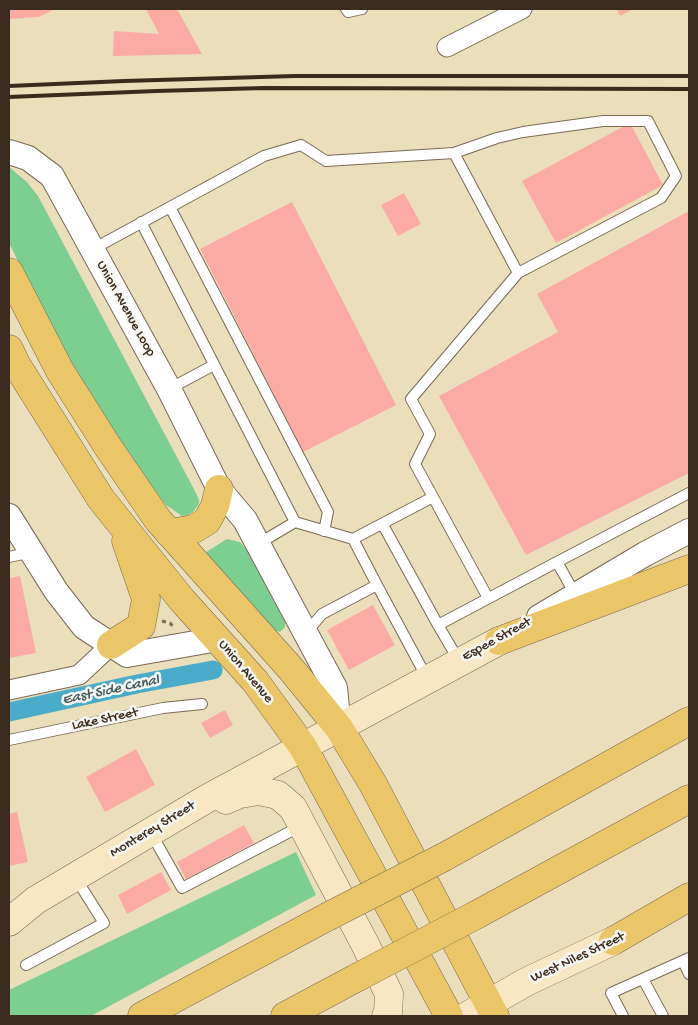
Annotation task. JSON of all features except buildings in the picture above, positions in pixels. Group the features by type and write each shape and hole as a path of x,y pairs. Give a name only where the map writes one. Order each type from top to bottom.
{"main road":[{"path":"9,272 60,371 108,447 158,520 291,669 339,728 373,784 474,1013"},
{"name":"Union Avenue","path":"9,349 16,364 101,499 182,600 255,681 303,747 474,1013"},
{"path":"169,533 194,529 207,521 215,506 219,488"},
{"path":"110,644 141,626 146,599 120,523"},
{"path":"579,602 689,568"},
{"name":"Espee Street","path":"303,747 459,662 579,602"},
{"path":"142,1016 444,857 689,721"},
{"name":"Monterey Street","path":"9,922 36,900 75,876 161,825 303,747"},
{"path":"161,825 240,794 259,791 278,795 293,808 365,944 389,994 388,1013 386,1016"},
{"path":"285,1016 689,799"},
{"path":"613,941 689,897"},
{"name":"West Niles Street","path":"474,1013 526,982 613,941"}],"street":[{"path":"447,47 522,9"},
{"name":"Union Avenue Loop","path":"9,152 28,158 52,176 168,389 219,488"},
{"path":"219,488 245,520 335,688 339,728"},
{"path":"9,516 56,591 84,627 126,655 218,640"},
{"path":"579,602 645,554 689,531"},
{"path":"9,690 79,675 110,644"},
{"name":"West Niles Street","path":"613,941 689,910"}],"lane":[{"path":"346,9 348,12 362,9"},
{"path":"92,249 264,156 301,145 326,161 454,153 497,138 522,132 603,121 648,121 676,176 661,198 518,273 412,399 430,434 415,464 488,598"},
{"path":"454,153 518,273"},
{"path":"170,207 328,512 324,531"},
{"path":"141,222 295,522 353,539 383,525 433,497"},
{"path":"168,389 214,365"},
{"path":"438,625 689,493"},
{"path":"258,544 295,522"},
{"path":"383,525 459,662"},
{"path":"353,539 428,679"},
{"path":"9,557 32,552"},
{"path":"557,562 579,602"},
{"path":"306,633 322,614 377,585"},
{"name":"Lake Street","path":"9,740 163,708 202,704"},
{"path":"161,825 182,888 302,825"},
{"path":"26,965 104,923 75,876"},
{"path":"623,1016 611,993 686,959 689,974"},
{"path":"642,979 663,1016"}],"path":[{"path":"159,620 170,623 178,632"}],"green space":[{"path":"9,167 27,182 38,196 196,493 199,504 188,515 182,516 166,505 153,488 133,461 55,336 9,243"},
{"path":"227,539 240,542 248,551 285,622 285,627 280,632 274,630 203,554"},
{"path":"296,852 316,895 91,1016 9,1016 9,990"}],"waterway":[{"name":"East Side Canal","path":"9,712 137,684 213,670"}],"railway":[{"path":"9,86 295,76 689,76"},
{"path":"9,97 264,88 689,89"}]}
